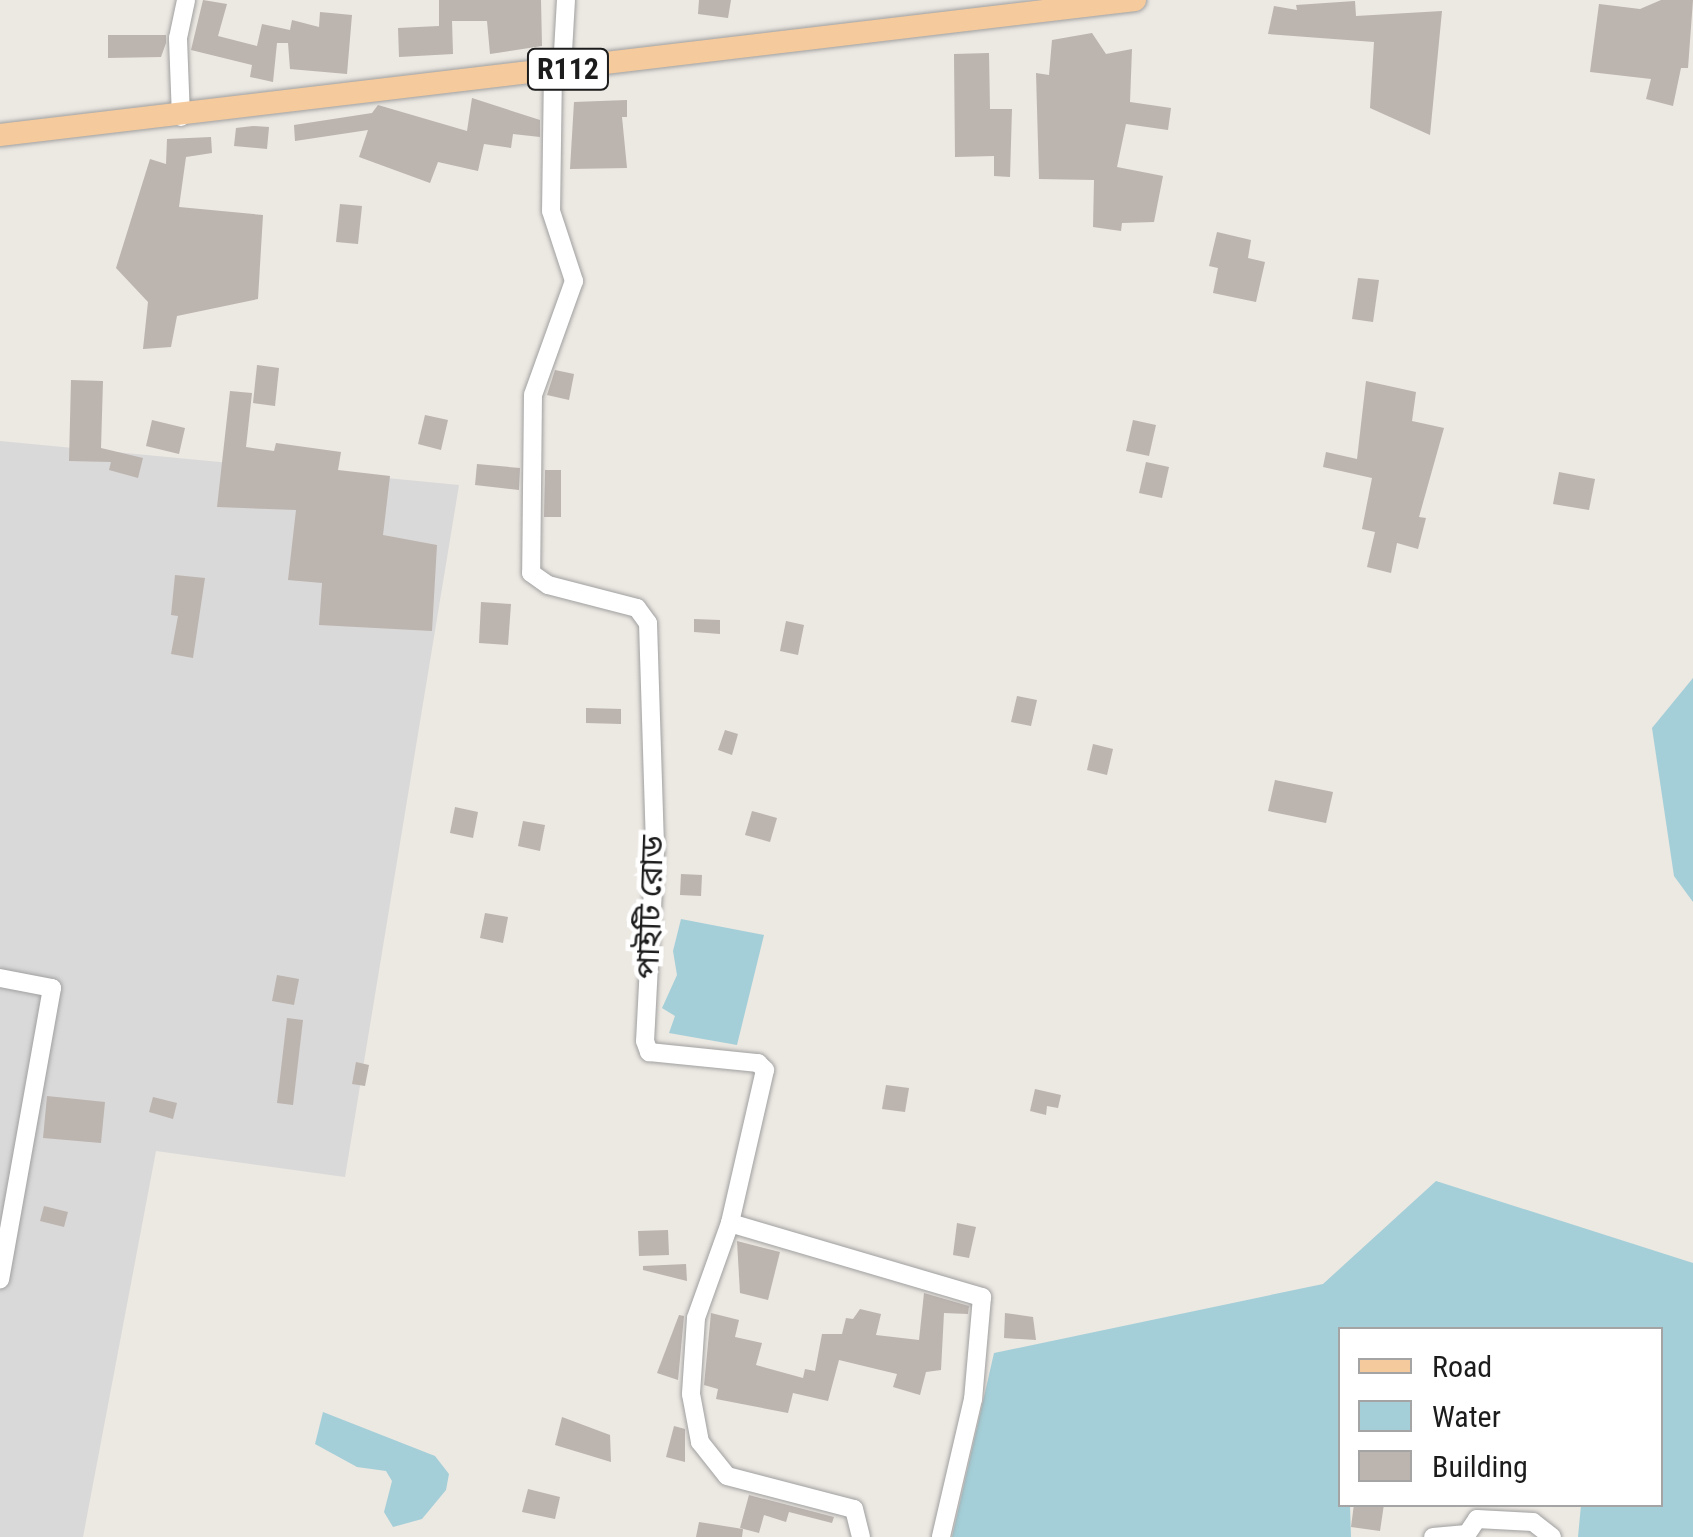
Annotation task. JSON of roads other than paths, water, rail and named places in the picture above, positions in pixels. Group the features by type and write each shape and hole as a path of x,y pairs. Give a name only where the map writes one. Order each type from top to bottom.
{"main road":[{"name":"R112","path":"0,135 181,117 1135,0"}],"street":[{"path":"181,117 178,38 186,0"},
{"path":"558,70 566,0"},
{"name":"পাইটি রোড","path":"558,70 551,212 574,281 566,312 538,368 534,395 531,573 548,585 637,608 648,623 655,852 645,1042 650,1052 758,1063 766,1070 730,1224"},
{"path":"0,978 52,988 0,1278"},
{"path":"861,1537 854,1509 727,1476 700,1442 691,1394 696,1318 730,1224 851,1254 982,1297 973,1399 941,1537"},
{"path":"1433,1537 1467,1534 1477,1519 1532,1522 1552,1537"}],"water":[{"path":"1693,678 1693,902 1674,876 1652,728"},
{"path":"681,919 764,935 737,1045 669,1033 675,1016 662,1008 677,975 673,951"},
{"path":"1436,1181 1693,1263 1693,1537 1578,1537 1581,1507 1663,1507 1663,1327 1338,1327 1338,1507 1350,1507 1351,1537 952,1537 994,1353 1323,1284"},
{"path":"323,1412 435,1456 449,1474 446,1490 422,1519 393,1527 384,1512 392,1481 386,1471 357,1467 315,1444"}]}
